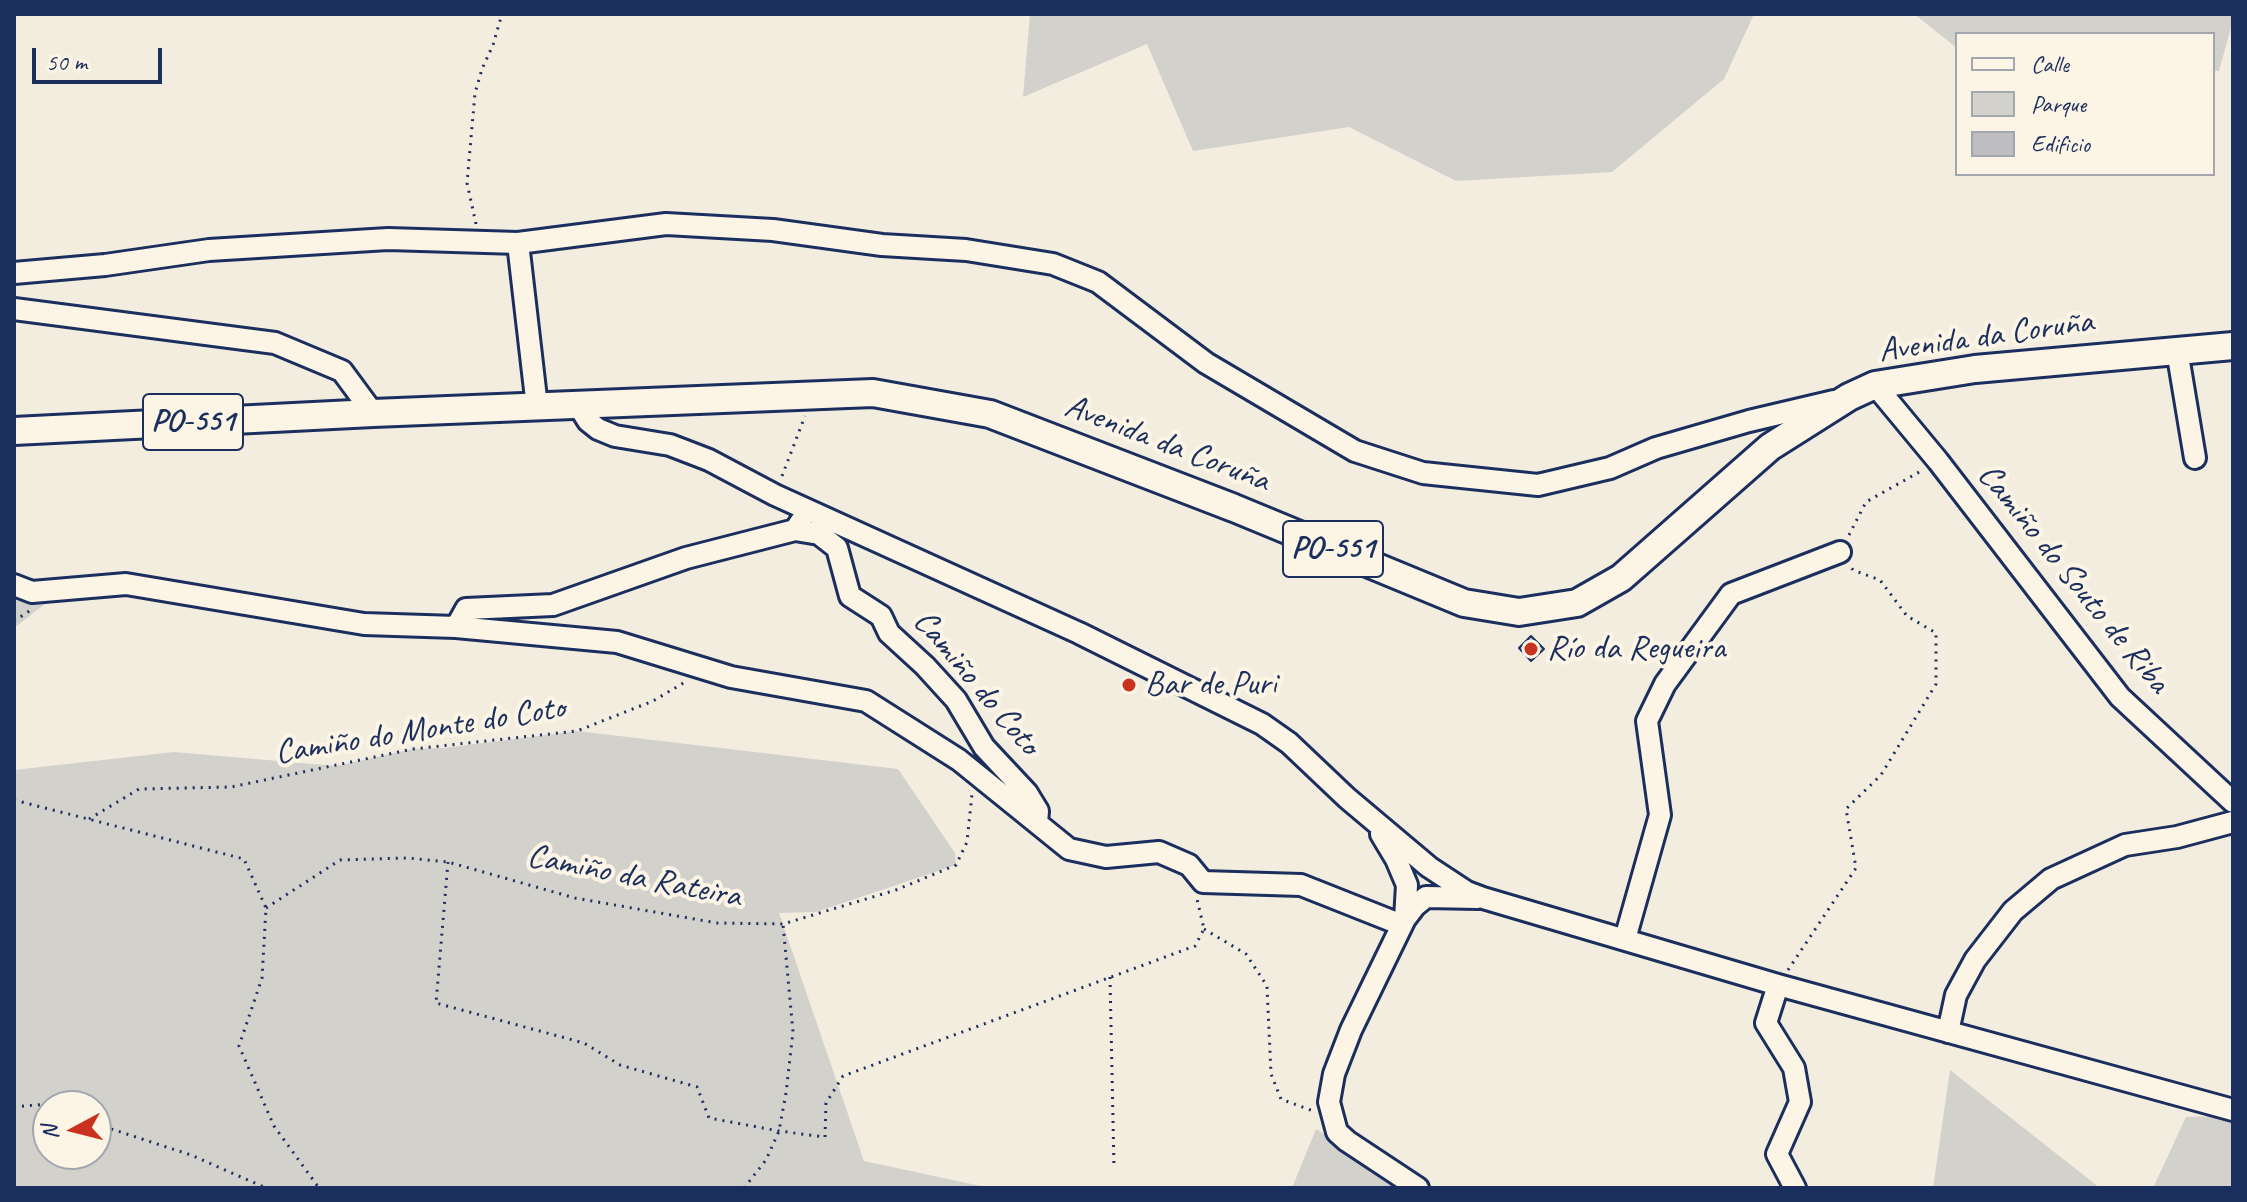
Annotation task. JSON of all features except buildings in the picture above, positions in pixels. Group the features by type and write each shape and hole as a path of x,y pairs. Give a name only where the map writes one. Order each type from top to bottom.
{"main road":[{"name":"Avenida da Coruña","path":"373,413 537,407 583,413 873,393 990,414 1234,508 1464,603 1519,612 1577,603 1621,578 1770,447 1849,397 1875,385 1975,369 2233,346"},
{"name":"PO-551","path":"14,431 373,413"}],"street":[{"path":"14,273 105,265 209,250 388,239 518,243 666,224 773,230 882,245 966,250 1053,264 1098,282 1206,363 1355,451 1423,473 1538,485 1610,468 1656,448 1749,421 1849,397"},
{"path":"518,243 537,407"},
{"path":"14,309 275,343 342,371 373,413"},
{"path":"2177,350 2195,458"},
{"name":"Camiño do Souto de Riba","path":"1875,385 1938,461 2120,697 2233,802"},
{"path":"620,409 628,428 640,439"},
{"path":"583,413 598,429 615,436 670,445 709,460 775,495 1079,633 1262,724 1289,743 1417,857 1446,878 1483,898 1778,985 2233,1110"},
{"path":"456,627 466,609 553,605 686,558 795,530 809,510"},
{"name":"Camiño do Coto","path":"795,530 819,534 837,548 850,596 881,616 889,633 956,700 984,747 1033,802 1038,811 1037,823"},
{"path":"1625,939 1660,815 1647,721 1665,684 1731,594 1840,552"},
{"path":"14,585 32,592 126,584 364,624 456,627 617,642 731,677 866,701 959,760 1069,849 1106,857 1159,852 1189,865 1203,882 1301,885 1403,922"},
{"path":"1370,817 1396,859 1407,885 1415,893 1426,897 1483,898"},
{"path":"1948,1032 1956,995 1975,960 2013,911 2051,879 2125,845 2177,837 2233,822"},
{"path":"1403,922 1407,873 1417,857"},
{"path":"1418,1188 1337,1132 1329,1102 1334,1074 1351,1030 1403,922 1446,878"},
{"path":"1778,985 1766,1023 1794,1068 1800,1102 1777,1154 1795,1188"}],"path":[{"path":"482,242 467,183 468,162 475,93 502,14"},
{"path":"775,495 814,395"},
{"path":"1778,985 1856,868 1846,809 1881,775 1936,684 1936,633 1907,616 1880,580 1853,570 1840,552 1866,502 1938,461"},
{"name":"Camiño do Monte do Coto","path":"89,819 139,789 231,787 413,749 577,731 653,701 705,669"},
{"name":"Camiño da Rateira","path":"266,908 340,860 408,858 448,862 575,898 717,923 783,924 896,890 956,865 967,842 972,794 978,777"},
{"path":"14,800 244,859 266,908 262,978 239,1046 274,1126 319,1188"},
{"path":"448,862 436,1003 584,1043 620,1065 697,1087 709,1118 825,1137 826,1103 843,1076 1195,946 1204,929 1189,865"},
{"path":"744,1188 766,1160 779,1131 793,1032 783,924"},
{"path":"1204,929 1246,954 1267,986 1271,1074 1281,1099 1332,1118"},
{"path":"1110,977 1114,1168"},
{"path":"112,1129 191,1155 266,1188"}],"green space":[{"path":"1030,14 1754,14 1724,79 1612,172 1456,181 1349,127 1193,151 1147,44 1023,97"},
{"path":"1914,14 2233,14 2219,71 2215,71 2215,32 1955,32 1955,46"},
{"path":"14,600 45,604 14,628"},
{"path":"577,731 898,769 955,853 956,865 816,912 779,913 864,1161 990,1188 14,1188 14,770 174,752 336,766 413,749"},
{"path":"1950,1070 2100,1188 1933,1188"},
{"path":"2233,1116 2233,1188 2153,1188 2186,1117"},
{"path":"1316,1129 1409,1188 1292,1188"}],"place":[{"name":"Río da Regueira","path":"1531,649"},
{"name":"Bar de Puri","path":"1129,685"}]}
